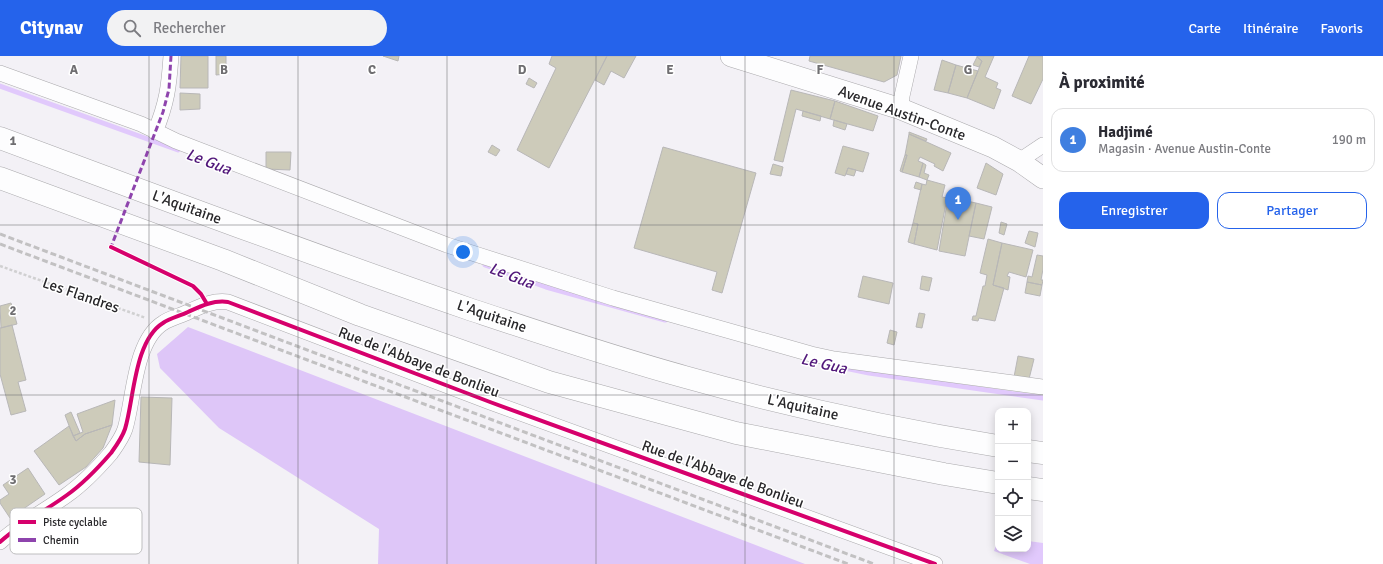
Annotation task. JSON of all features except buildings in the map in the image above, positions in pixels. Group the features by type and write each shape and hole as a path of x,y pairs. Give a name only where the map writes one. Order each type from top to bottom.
{"highway":[{"name":"L'Aquitaine","path":"0,138 375,277 564,341 683,377 774,401 856,419 995,445"},
{"path":"0,178 223,260 360,315 549,382 736,433 944,474 995,482"},
{"path":"1031,451 1043,453"},
{"path":"1031,488 1043,490"}],"main road":[{"name":"Avenue Austin-Conte","path":"730,56 901,109 993,147 1019,161 1043,178"}],"street":[{"path":"155,132 163,112 169,89 171,56"},
{"path":"901,109 902,96 911,56"},
{"path":"0,73 141,124 176,141 447,245 613,298 811,354 834,359 1043,387"},
{"path":"1019,161 1043,145"},
{"name":"Rue de l'Abbaye de Bonlieu","path":"48,508 68,495 97,469 119,442 125,429 139,361 150,336 162,323 207,304 220,301 228,302 490,402 935,564"},
{"name":"Rue de l'Abbaye de Bonlieu","path":"0,542 10,533"}],"shaded area":[{"path":"188,327 805,564 378,564 379,529 219,428 160,368 157,354"},
{"path":"1031,541 1043,543 1043,564 1030,564 997,552 1031,552"}],"waterway":[{"name":"Le Gua","path":"0,86 178,150"},
{"name":"Le Gua","path":"485,265 546,287 665,320"},
{"name":"Le Gua","path":"835,366 869,373 1043,398"}],"railway":[{"path":"0,234 874,564"},
{"path":"0,244 848,564"}],"marked path":[{"path":"113,248 111,247 163,112 169,89 171,56"}],"cycle path":[{"path":"111,247 193,286 201,294 207,304"},
{"path":"48,508 73,490 90,475 111,453 121,439 128,417 136,372 146,343 153,332 163,323 207,304 228,302 490,402 935,564"},
{"path":"0,542 10,534"}],"place":[{"name":"Hadjimé","path":"958,220"}]}
